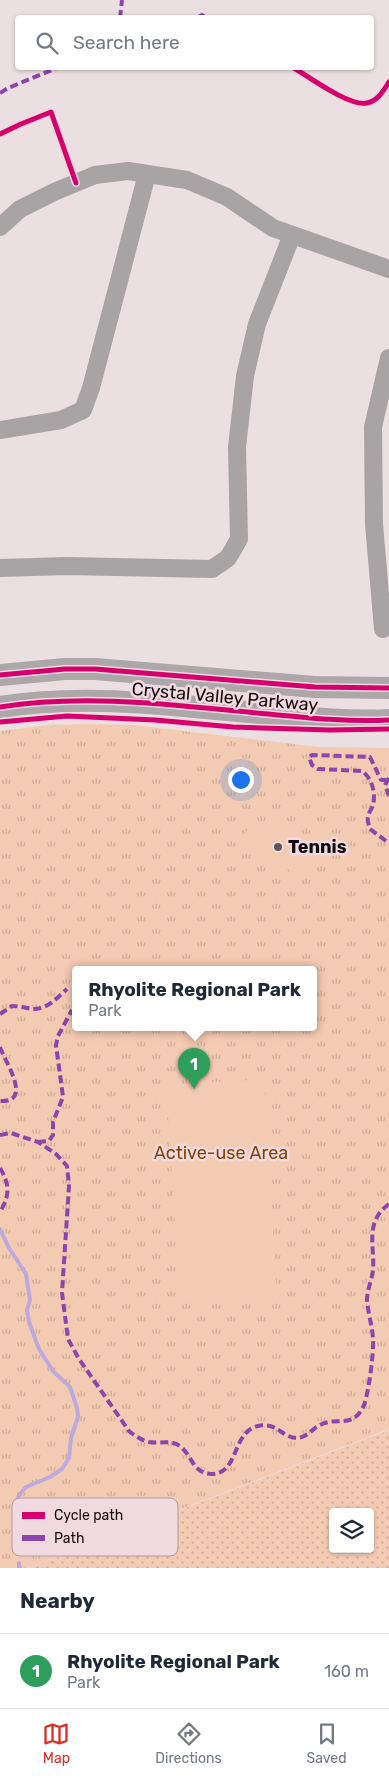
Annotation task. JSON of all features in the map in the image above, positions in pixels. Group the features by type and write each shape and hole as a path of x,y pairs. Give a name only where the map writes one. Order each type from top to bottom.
{"main road":[{"name":"Crystal Valley Parkway","path":"0,675 95,669 316,687 389,688"},
{"name":"Crystal Valley Parkway","path":"0,707 58,701 118,701 313,719 389,720"}],"street":[{"path":"0,227 20,210 54,192 95,175 128,171 187,180 227,197 273,228 389,269"},
{"path":"0,430 61,420 83,410 91,388 147,174"},
{"path":"0,568 67,566 212,569 228,558 239,539 237,448 245,376 257,324 292,235"},
{"path":"383,629 374,524 373,427 389,358"}],"green space":[{"path":"50,725 133,725 319,747 389,748 389,1429 178,1510 178,1498 12,1498 12,1556 59,1556 28,1568 0,1568 0,731"},
{"name":"Tennis","path":"260,821 310,842 314,851 306,869 296,873 245,851 241,843 250,824"},
{"name":"Active-use Area","path":"264,1079 277,1296 180,1302 166,1085"},
{"path":"389,1430 389,1568 29,1568 60,1556 178,1556 178,1511"}],"waterway":[{"path":"0,1229 9,1248 26,1274 30,1300 27,1310 29,1322 39,1349 53,1371 70,1387 78,1417 71,1438 69,1458 62,1469 50,1477 26,1487 18,1498"},
{"path":"19,1563 19,1568"}],"marked path":[{"path":"120,15 122,0"},
{"path":"0,93 52,70"},
{"path":"386,841 370,829 369,826 368,816 373,805 374,796 371,782 365,774 362,771 318,769 312,765 309,757 312,755 370,757 381,780 387,780"},
{"path":"389,778 385,785 389,796"},
{"path":"0,1014 12,1006 38,1009 52,1002 67,989"},
{"path":"38,1142 49,1141 53,1135 53,1122 63,1097 56,1045 58,1036 72,1010"},
{"path":"0,1047 11,1070 16,1088 15,1095 10,1100 0,1101"},
{"path":"0,1135 11,1133 38,1142 56,1154 67,1166 69,1186 62,1293 68,1339 79,1359 129,1431 138,1438 149,1442 174,1443 185,1451 200,1471 205,1473 220,1472 227,1467 243,1436 249,1430 258,1426 270,1426 291,1437 300,1438 322,1424 350,1420 360,1412 368,1391 373,1352 367,1300 373,1270 373,1226 381,1211 389,1204"},
{"path":"0,1168 6,1180 8,1190 6,1200 0,1212"}],"cycle path":[{"path":"297,70 340,96 360,103 374,100 389,82"},
{"path":"0,134 51,112 76,183"},
{"path":"0,675 65,669 95,669 315,687 389,688"},
{"path":"0,707 67,701 134,702 298,717 389,720"},
{"path":"0,722 67,716 155,720 233,727 330,730 389,729"}],"place":[{"name":"Tennis","path":"278,847"},
{"name":"Rhyolite Regional Park","path":"194,1089"}]}
